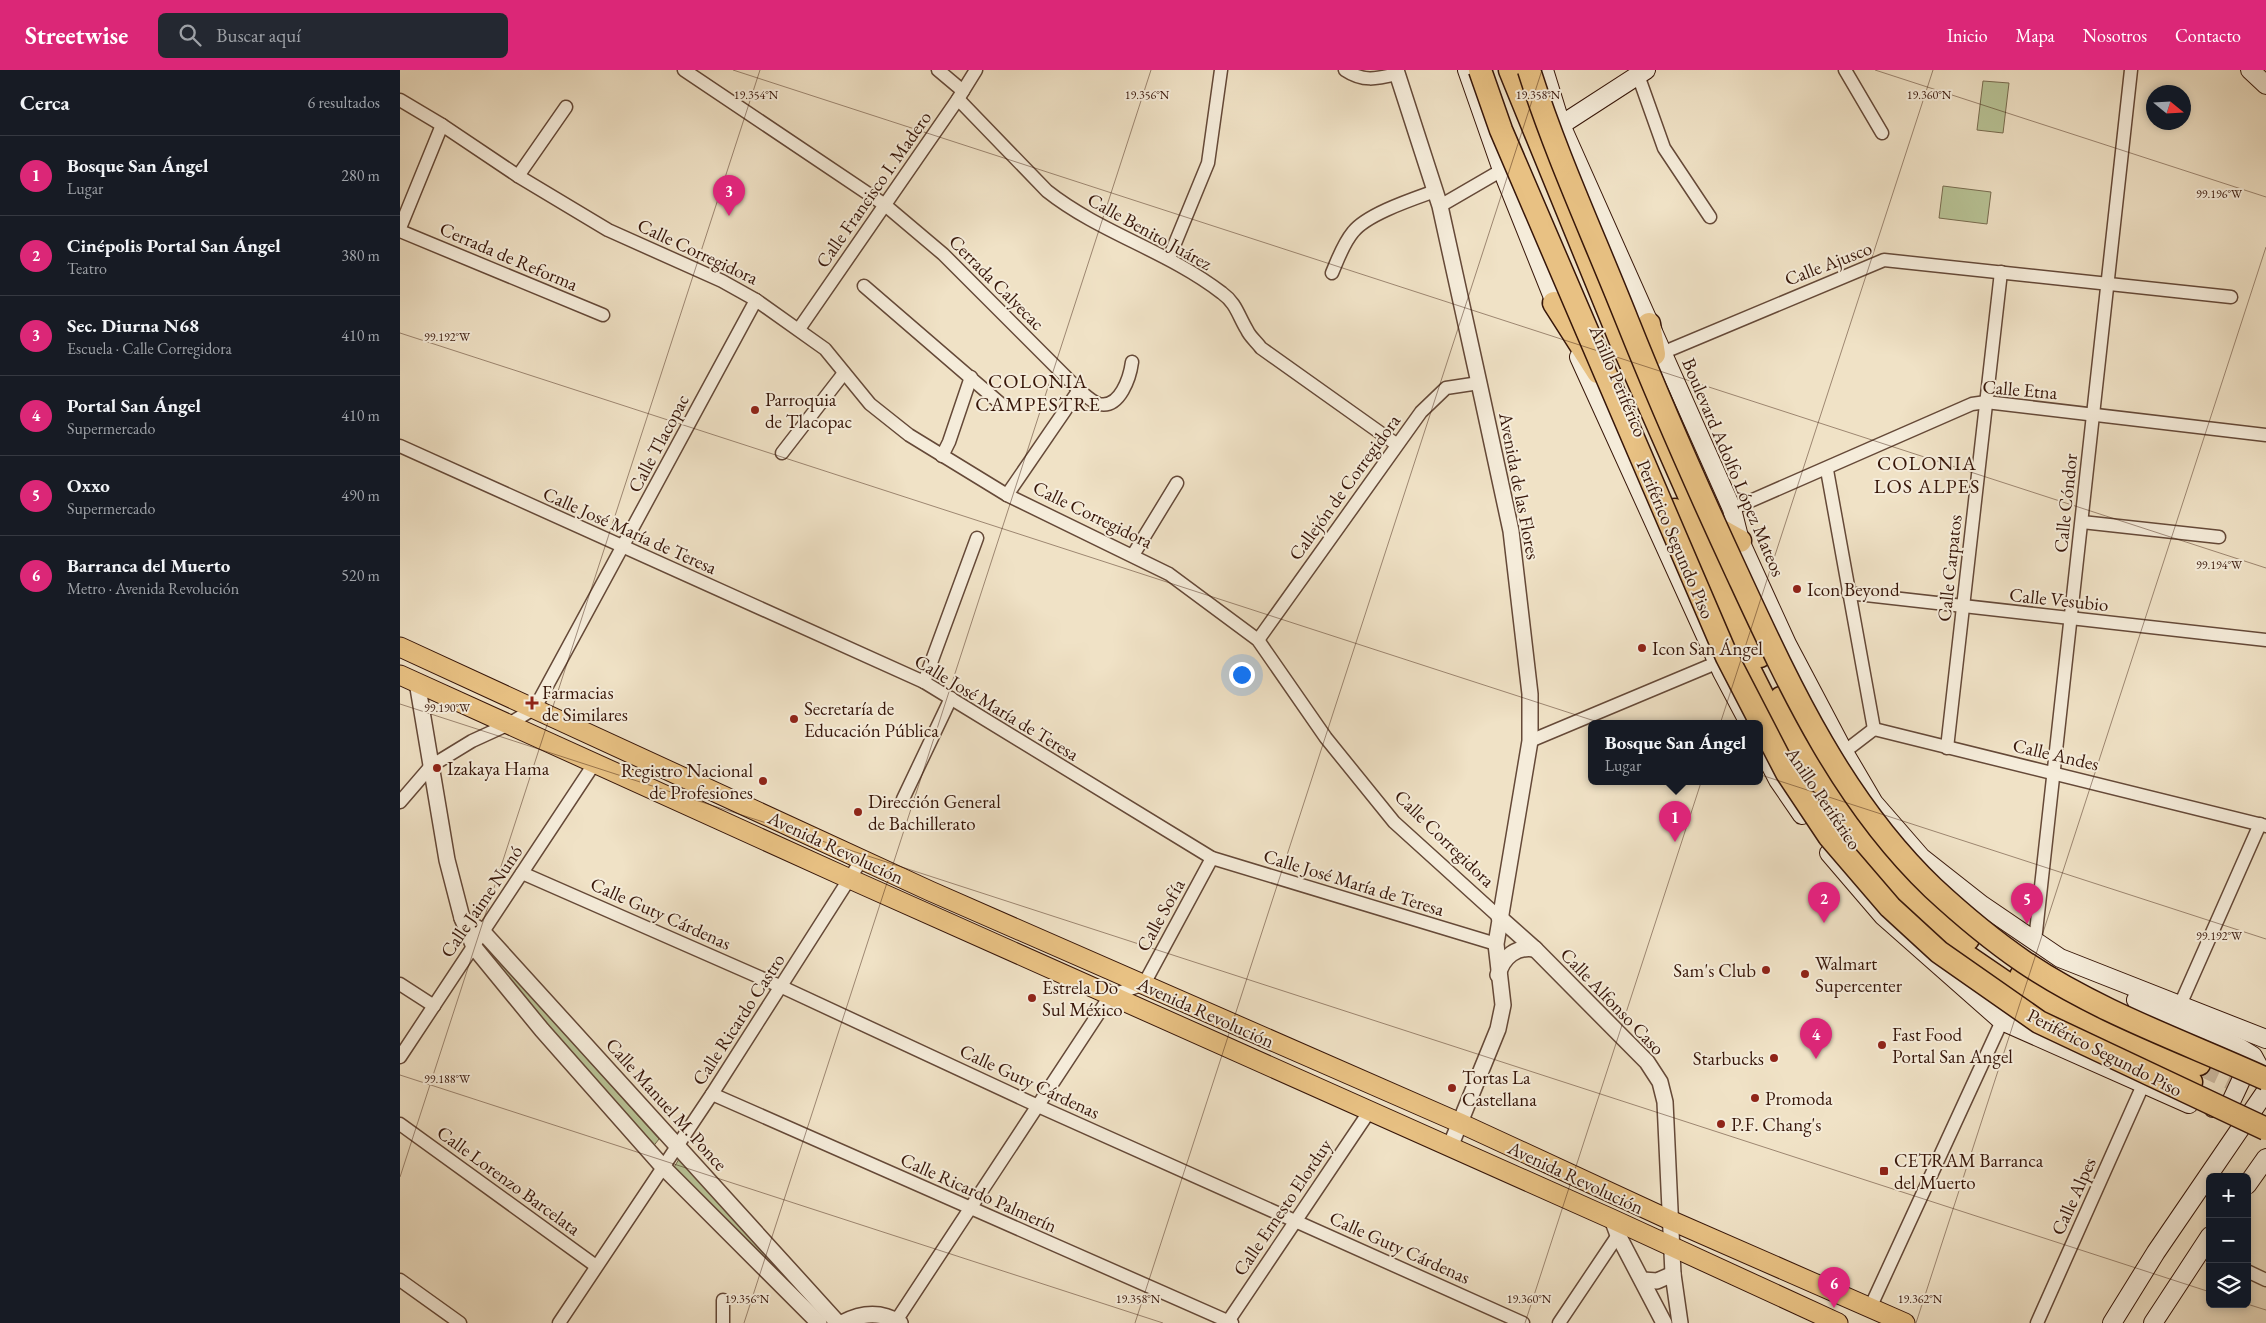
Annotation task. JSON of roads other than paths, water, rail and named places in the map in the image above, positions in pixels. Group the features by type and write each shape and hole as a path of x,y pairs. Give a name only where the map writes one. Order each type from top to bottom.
{"highway":[{"name":"Periférico Segundo Piso","path":"1480,70 1501,130 1727,657 1759,720"},
{"name":"Anillo Periférico","path":"1488,70 1650,454 1740,651 1798,766 1840,829 1922,908 1949,944 2047,1011 2195,1073"},
{"name":"Anillo Periférico","path":"1510,70 1620,339 1754,644 1812,759 1855,817 1915,890 1922,908"},
{"path":"1529,70 1570,182 1652,383 1779,663 1834,751"},
{"path":"1554,303 1650,454"},
{"path":"1649,324 1658,354 1733,539 1834,751 1865,810 1932,887 1974,924 2024,962 2065,986 2120,1014 2266,1079"},
{"path":"1699,518 1740,540"},
{"name":"Periférico Segundo Piso","path":"1763,727 1787,774 1829,836 1890,907 1939,952 2040,1022 2186,1093 2266,1129"},
{"path":"1870,901 1922,908 1921,857"}],"main road":[{"path":"1467,70 1502,170 1554,303 1722,672 1746,720"},
{"path":"1544,70 1561,125 1649,324"},
{"path":"2250,70 2266,85"},
{"path":"1561,125 1642,73"},
{"name":"Boulevard Adolfo López Mateos","path":"1658,354 1732,509 1740,540 1834,751 1874,803 1921,857 1982,905 2060,958 2266,1039"},
{"name":"Avenida Revolución","path":"400,647 862,859 1460,1123 1670,1220 1905,1323"},
{"name":"Avenida Revolución","path":"408,679 1110,996 1450,1147 1615,1227 1672,1246 1838,1323"},
{"path":"1763,751 1778,780 1820,842 1870,901 1931,960 2002,1021 2266,1138"},
{"path":"2060,958 2095,981 2240,1048 2253,1056 2266,1079"},
{"path":"2203,1110 2229,1106 2253,1056"},
{"path":"2112,1323 2156,1252 2266,1091"},
{"path":"2240,1127 2266,1108"},
{"path":"2251,1179 2266,1158"},
{"path":"2251,1189 2266,1180"},
{"path":"2153,1323 2206,1246"}],"street":[{"name":"Cerrada Calyecac","path":"684,70 885,205 943,254 1079,390 1096,403 1106,405 1114,401 1129,381 1132,362"},
{"name":"Calle Benito Juárez","path":"938,70 1047,191 1063,204 1169,258 1223,293 1236,306 1247,331 1261,348 1396,444"},
{"name":"Calle Francisco I. Madero","path":"798,329 961,95 976,70"},
{"path":"1169,258 1208,163 1221,70"},
{"path":"1345,70 1356,77 1367,80 1396,72"},
{"path":"1845,70 1882,133"},
{"name":"Calle Cóndor","path":"2035,940 2072,619 2131,70"},
{"name":"Avenida de las Flores","path":"1396,72 1440,206 1511,531 1530,694 1530,741 1499,917"},
{"path":"1642,73 1664,148 1710,217"},
{"name":"Calle Corregidora","path":"400,100 442,125 518,176 608,230 722,281 756,300 825,349 870,404 909,434 1007,495 1169,574 1258,640 1326,738 1394,822 1499,917"},
{"path":"518,176 566,107"},
{"path":"400,229 442,125"},
{"path":"1440,206 1502,170"},
{"path":"1332,274 1345,243 1354,230 1368,220 1435,191"},
{"name":"Cerrada de Reforma","path":"400,229 603,315"},
{"name":"Calle Ajusco","path":"1658,354 1884,260 2231,298"},
{"name":"Calle Carpatos","path":"1948,748 2001,272"},
{"path":"864,286 1002,405"},
{"name":"Calle Tlacopac","path":"400,802 432,766 472,741 509,724 535,708 624,548 756,300"},
{"path":"782,453 844,373"},
{"path":"942,456 971,377"},
{"name":"Callejón de Corregidora","path":"1258,640 1396,444 1421,412 1446,388 1479,382"},
{"path":"1007,495 1079,390"},
{"name":"Calle Etna","path":"1732,509 1827,470 1972,404 1986,402 2266,435"},
{"name":"Calle José María de Teresa","path":"400,446 924,682 1212,858 1496,944"},
{"path":"1827,470 1874,729 1834,751"},
{"path":"1133,555 1177,483"},
{"path":"2082,522 2219,537"},
{"path":"924,682 977,538"},
{"name":"Calle Vesubio","path":"1848,593 2266,640"},
{"path":"1530,741 1709,666"},
{"path":"408,679 432,766 447,860 462,918 474,947 542,1030 664,1167 819,1323"},
{"path":"903,799 951,698"},
{"name":"Calle Andes","path":"1874,729 2263,825"},
{"name":"Calle Jaime Nunó","path":"400,1057 594,764"},
{"path":"2180,1005 2263,825"},
{"name":"Calle Sofía","path":"1144,984 1212,858"},
{"name":"Calle Ricardo Castro","path":"559,1323 782,987 862,859"},
{"name":"Calle Guty Cárdenas","path":"522,873 782,987 1038,1106 1523,1323"},
{"path":"1450,1147 1498,1029 1503,1005 1498,975 1496,944 1499,917"},
{"name":"Calle Alfonso Caso","path":"1499,917 1536,949 1647,1062 1660,1082 1665,1102 1673,1274 1680,1323"},
{"name":"Calle Manuel M. Ponce","path":"462,918 483,932 838,1323"},
{"path":"1496,944 1512,941 1518,932"},
{"path":"1498,975 1503,961 1514,951 1528,948 1536,949"},
{"path":"400,984 434,1006"},
{"path":"842,1323 855,1316 873,1314 898,1322 970,1208 1110,996 1144,984"},
{"path":"1870,1308 2002,1021"},
{"name":"Calle Alpes","path":"2037,1323 2143,1085"},
{"name":"Calle Ricardo Palmerín","path":"712,1094 1229,1322"},
{"name":"Calle Ernesto Elorduy","path":"1229,1322 1295,1220 1369,1112"},
{"name":"Calle Lorenzo Barcelata","path":"400,1124 596,1266"},
{"path":"1615,1227 1664,1323"},
{"path":"1559,1323 1615,1227"},
{"path":"2251,1273 2266,1280"},
{"path":"1643,1280 1657,1281 1673,1274"},
{"path":"400,1280 460,1323"},
{"path":"723,1300 723,1323"},
{"path":"1212,1323 1229,1322"}],"tunnel":[{"path":"2199,1064 2266,1095"}],"place":[{"name":"Sec. Diurna N68","path":"729,216"},
{"name":"Parroquia de Tlacopac","path":"755,410"},
{"name":"Icon Beyond","path":"1797,589"},
{"name":"Icon San Ángel","path":"1642,648"},
{"name":"Farmacias de Similares","path":"532,703"},
{"name":"Secretaría de Educación Pública","path":"794,719"},
{"name":"Izakaya Hama","path":"437,768"},
{"name":"Registro Nacional de Profesiones","path":"763,781"},
{"name":"Dirección General de Bachillerato","path":"858,812"},
{"name":"Bosque San Ángel","path":"1675,842"},
{"name":"Cinépolis Portal San Ángel","path":"1824,923"},
{"name":"Oxxo","path":"2027,924"},
{"name":"Sam's Club","path":"1766,970"},
{"name":"Walmart Supercenter","path":"1805,974"},
{"name":"Estrela Do Sul México","path":"1032,998"},
{"name":"Fast Food Portal San Angel","path":"1882,1045"},
{"name":"Starbucks","path":"1774,1058"},
{"name":"Portal San Ángel","path":"1816,1059"},
{"name":"Tortas La Castellana","path":"1452,1088"},
{"name":"Promoda","path":"1755,1098"},
{"name":"P.F. Chang's","path":"1721,1124"},
{"name":"CETRAM Barranca del Muerto","path":"1884,1171"},
{"name":"Barranca del Muerto","path":"1834,1308"}],"district":[{"name":"COLONIA CAMPESTRE","path":"1038,392"},
{"name":"COLONIA LOS ALPES","path":"1927,474"}]}
